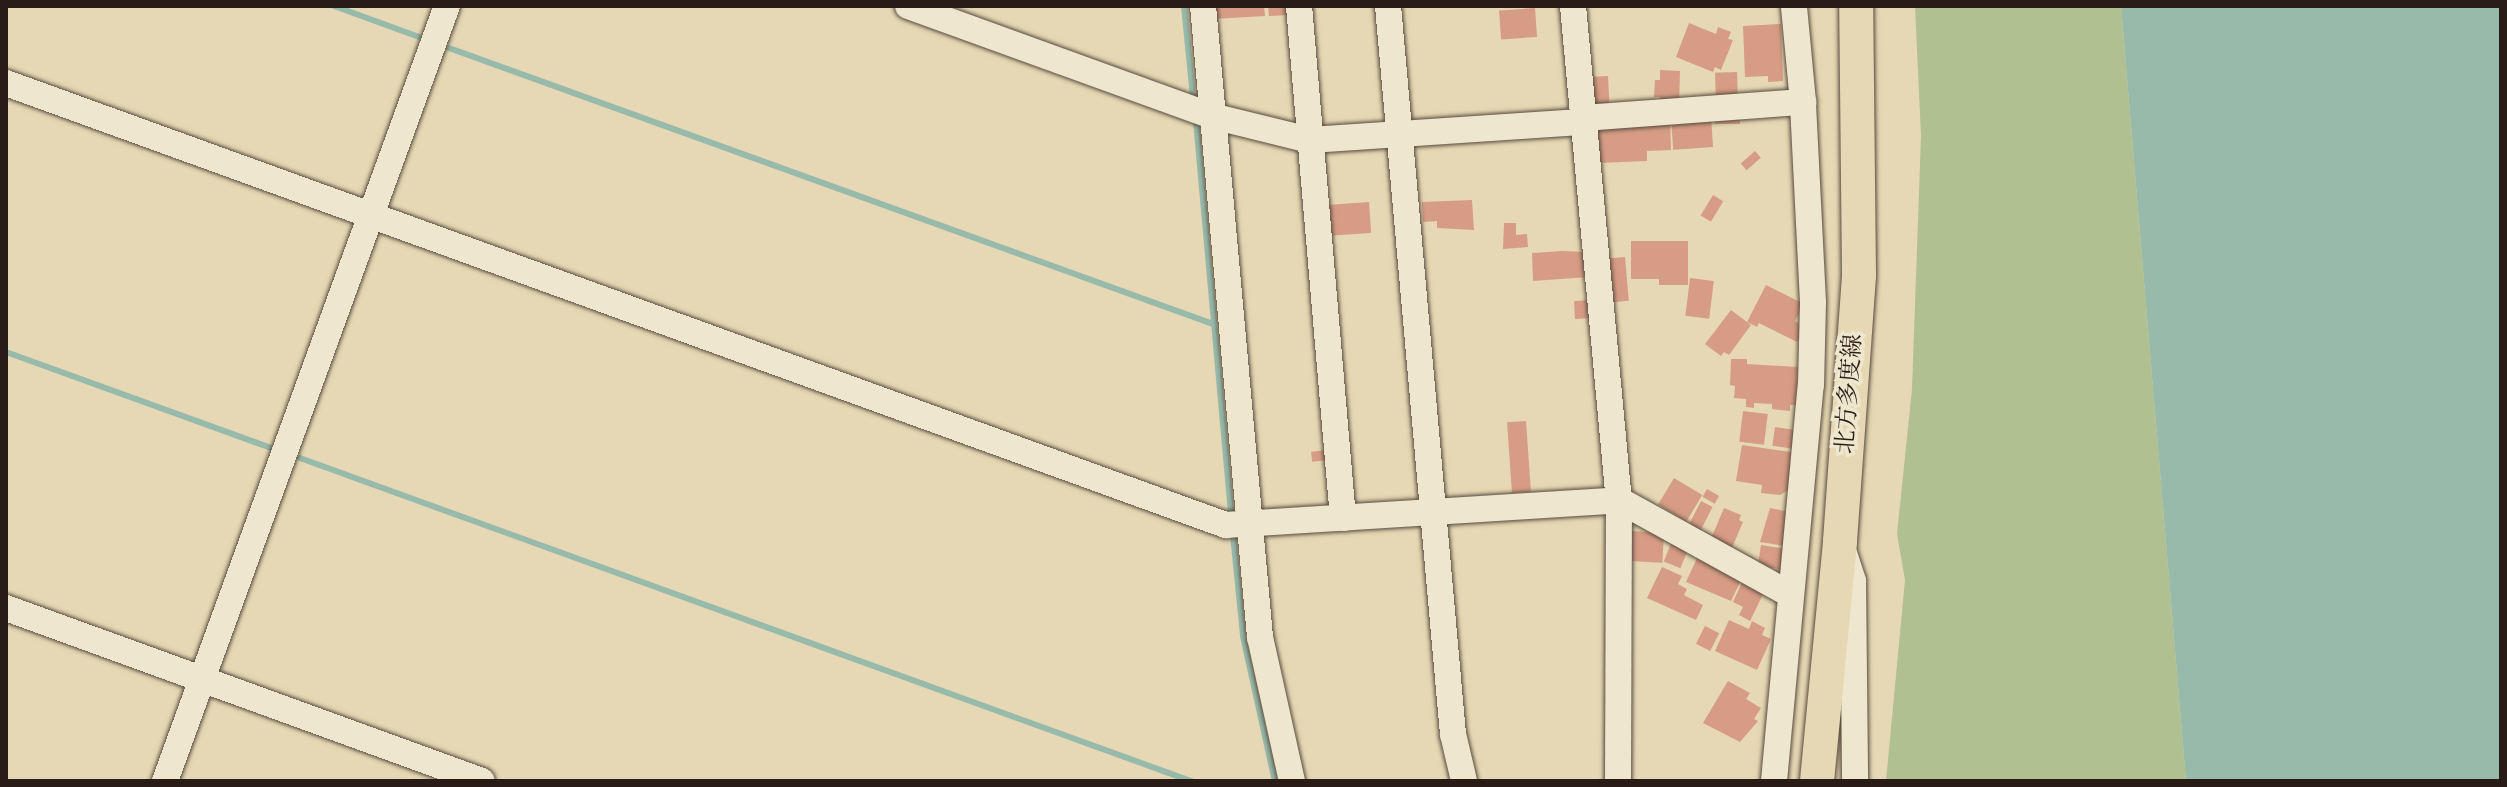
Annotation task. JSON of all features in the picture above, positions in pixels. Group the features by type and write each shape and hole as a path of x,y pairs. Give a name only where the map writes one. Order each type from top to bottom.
{"main road":[{"name":"北方多度線","path":"1817,781 1840,541 1859,275 1856,6"}],"street":[{"path":"165,781 447,6"},
{"path":"908,6 1212,116 1310,140 1803,102"},
{"path":"1203,6 1260,637 1292,781"},
{"path":"1299,6 1343,518"},
{"path":"1388,6 1453,734 1464,781"},
{"path":"1573,6 1619,500 1618,781"},
{"path":"1774,781 1811,385 1813,302 1803,102 1794,6"},
{"path":"6,83 1226,525 1619,500 1791,595"},
{"path":"1840,541 1853,581 1855,781"},
{"path":"6,608 482,781"}],"shaded area":[{"path":"1915,6 2121,6 2186,781 1886,781 1905,580 1897,534 1912,389 1921,136"},
{"path":"2121,6 2501,6 2501,781 2186,781"}],"building":[{"path":"1212,6 1264,6 1265,16 1213,19"},
{"path":"1268,6 1288,6 1289,15 1269,16"},
{"path":"1535,8 1537,37 1501,39 1499,11"},
{"path":"1689,23 1716,34 1718,27 1731,32 1728,39 1733,40 1721,70 1715,67 1713,72 1676,57"},
{"path":"1781,24 1783,81 1768,82 1768,76 1745,77 1743,26"},
{"path":"1660,70 1680,71 1679,107 1659,106 1660,97 1654,97 1655,80 1660,80"},
{"path":"1737,72 1738,101 1716,102 1715,73"},
{"path":"1608,76 1610,110 1586,111 1584,77"},
{"path":"1715,113 1740,113 1740,124 1715,124"},
{"path":"1711,117 1713,147 1673,150 1671,120"},
{"path":"1670,118 1671,150 1647,151 1647,161 1597,163 1595,127"},
{"path":"1755,151 1761,158 1747,170 1741,163"},
{"path":"1713,195 1723,201 1711,222 1701,216"},
{"path":"1472,200 1474,230 1437,228 1437,221 1423,222 1422,202"},
{"path":"1369,202 1371,233 1326,236 1324,205"},
{"path":"1504,223 1516,223 1516,235 1527,234 1528,247 1503,249"},
{"path":"1631,241 1688,241 1688,285 1659,285 1659,279 1631,279"},
{"path":"1587,252 1589,277 1533,281 1532,253"},
{"path":"1625,257 1629,301 1608,303 1604,259"},
{"path":"1690,278 1714,281 1709,319 1685,316"},
{"path":"1766,285 1804,304 1795,321 1805,327 1797,342 1759,323 1757,327 1747,322"},
{"path":"1592,300 1593,318 1575,319 1574,301"},
{"path":"1731,310 1751,325 1729,355 1724,352 1721,356 1705,344"},
{"path":"1731,359 1747,359 1747,364 1798,367 1796,405 1790,405 1790,411 1772,409 1772,404 1754,403 1754,408 1746,407 1746,399 1734,398 1735,386 1730,385"},
{"path":"1743,411 1768,414 1764,445 1739,442"},
{"path":"1526,421 1531,492 1512,493 1507,422"},
{"path":"1775,427 1796,430 1793,449 1772,446"},
{"path":"1742,445 1791,452 1795,456 1790,489 1780,495 1761,493 1762,485 1736,481"},
{"path":"1328,450 1329,460 1312,462 1311,452"},
{"path":"1674,478 1702,495 1686,522 1658,505"},
{"path":"1707,489 1719,496 1715,504 1702,497"},
{"path":"1701,501 1713,507 1699,535 1687,529"},
{"path":"1724,508 1741,515 1739,520 1743,522 1731,550 1710,541"},
{"path":"1770,508 1790,512 1784,546 1760,542"},
{"path":"1630,531 1664,533 1662,563 1628,561"},
{"path":"1672,541 1689,548 1680,568 1664,561"},
{"path":"1761,545 1786,549 1782,570 1758,566"},
{"path":"1699,554 1721,565 1715,577 1721,566 1743,576 1731,601 1686,582"},
{"path":"1662,567 1682,576 1678,584 1687,589 1684,595 1703,605 1696,620 1647,598"},
{"path":"1743,580 1765,590 1750,621 1739,615 1743,607 1733,602"},
{"path":"1729,620 1749,629 1752,621 1765,628 1762,635 1771,639 1757,670 1715,651"},
{"path":"1705,626 1719,633 1710,651 1696,644"},
{"path":"1728,681 1750,693 1746,699 1761,708 1754,719 1758,721 1740,742 1703,723"}],"waterway":[{"path":"334,6 419,37"},
{"path":"1184,6 1193,97"},
{"path":"449,48 1213,324"},
{"path":"1196,121 1231,516"},
{"path":"6,352 271,448"},
{"path":"300,458 1191,781"},
{"path":"1233,535 1243,636 1275,781"}]}
